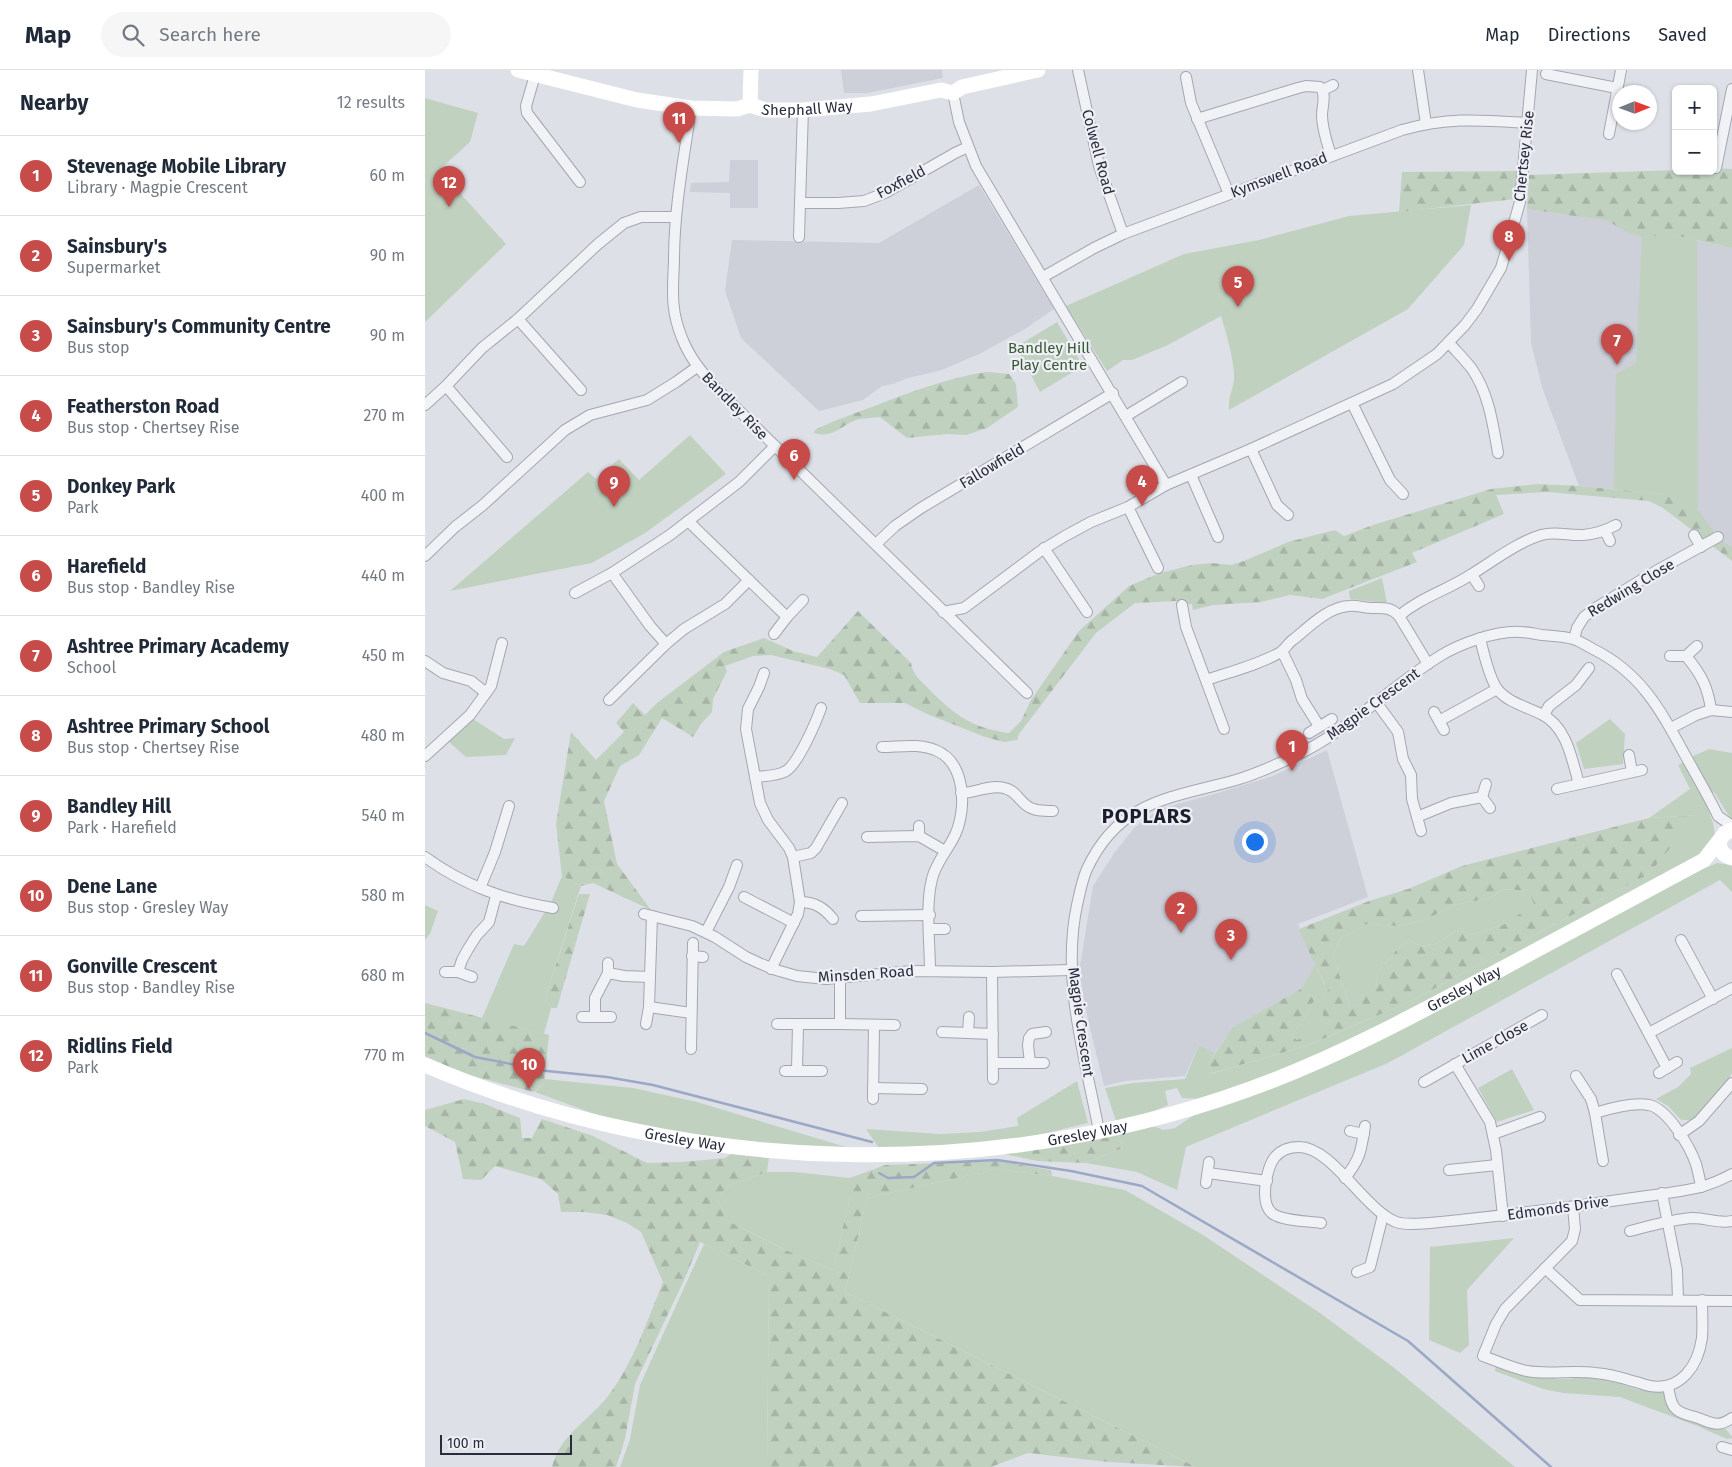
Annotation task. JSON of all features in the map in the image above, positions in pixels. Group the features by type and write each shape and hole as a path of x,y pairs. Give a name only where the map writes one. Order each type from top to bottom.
{"street":[{"name":"Shephall Way","path":"518,70 637,100 691,108 737,109 750,105 765,110 803,110 871,104 941,90 953,93 962,86 1007,73 1037,70"},
{"path":"750,105 751,70"},
{"name":"Colwell Road","path":"1078,70 1099,166 1123,234"},
{"path":"1417,70 1426,124"},
{"name":"Chertsey Rise","path":"943,612 964,608 1044,548 1091,522 1128,507 1166,485 1251,449 1393,384 1407,376 1449,343 1477,309 1501,268 1519,206 1532,70"},
{"path":"1618,85 1621,70"},
{"path":"1546,74 1612,87"},
{"path":"535,75 526,106 527,113 580,182"},
{"path":"1185,77 1197,119 1229,194"},
{"path":"1323,90 1333,85"},
{"path":"1197,119 1298,88 1315,86 1323,90"},
{"path":"1323,90 1323,129 1331,156"},
{"path":"1717,163 1732,90"},
{"path":"953,93 959,122 968,148 977,166 1166,485"},
{"name":"Bandley Rise","path":"691,108 676,216 672,301 682,340 697,367 719,391 1027,693"},
{"path":"799,237 803,110"},
{"path":"1609,134 1612,117"},
{"name":"Kymswell Road","path":"1043,277 1123,234 1402,130 1426,124 1477,120 1528,123"},
{"name":"Foxfield","path":"800,203 852,203 869,199 885,193 955,153 968,148"},
{"path":"425,405 447,386 482,348 518,320 598,244 624,223 641,217 676,216"},
{"path":"518,320 581,390"},
{"path":"1449,343 1472,370 1483,390 1498,454"},
{"path":"425,556 565,430 590,415 647,400 697,367"},
{"path":"1126,416 1182,382"},
{"path":"447,386 507,457"},
{"name":"Fallowfield","path":"876,544 895,526 921,508 1113,393"},
{"path":"1352,403 1390,480 1403,494"},
{"path":"575,593 645,552 688,521 739,482 775,446"},
{"path":"1251,449 1277,505 1288,515"},
{"path":"1191,475 1218,536"},
{"path":"1128,507 1158,568"},
{"path":"688,521 787,617"},
{"path":"1399,616 1417,603 1472,574 1491,560 1539,536 1559,533 1583,535 1605,531 1615,526"},
{"path":"1605,531 1611,541"},
{"path":"1693,536 1701,548"},
{"name":"Redwing Close","path":"1574,640 1577,628 1584,617 1656,571 1718,537"},
{"path":"1044,548 1087,612"},
{"path":"612,573 665,644"},
{"path":"1472,574 1479,586"},
{"path":"609,700 665,644 684,629 725,604 749,580"},
{"path":"774,634 803,600"},
{"path":"1183,605 1186,627 1224,729"},
{"path":"1206,680 1244,668 1283,651 1287,644 1323,617 1341,607 1354,606 1394,610 1428,664"},
{"path":"959,628 964,608"},
{"name":"Magpie Crescent","path":"1099,1131 1079,1037 1071,970 1073,931 1082,883 1095,855 1109,834 1122,821 1143,807 1161,799 1236,780 1261,772 1296,756 1326,739 1428,664 1455,648 1480,638 1518,632 1574,640 1610,658 1634,677 1655,702 1718,816 1728,844"},
{"path":"1480,638 1497,689 1516,704 1544,715 1561,732 1570,751 1579,784"},
{"path":"425,756 470,715 491,686 502,643"},
{"path":"1670,656 1687,656 1697,646"},
{"path":"1283,651 1302,700 1319,726"},
{"path":"1687,656 1700,673 1709,696 1711,710"},
{"path":"425,661 443,673 471,681 486,693"},
{"path":"1544,715 1549,706 1576,686 1589,668"},
{"path":"763,673 746,719 755,777 762,809 768,820 786,842 793,857 801,902 799,914 771,969"},
{"path":"1439,721 1497,689"},
{"path":"1376,702 1398,732 1403,759 1411,775 1411,799 1421,831"},
{"path":"755,777 780,773 792,766 821,708"},
{"path":"1671,728 1711,710 1732,712"},
{"path":"1309,733 1332,719"},
{"path":"882,747 897,743 936,750 947,757 958,774 961,793 959,824 952,841 936,866 929,897 931,971"},
{"path":"1557,789 1637,771 1629,755"},
{"path":"1482,797 1486,784"},
{"path":"961,793 992,787 1003,787 1013,791 1028,807 1036,810 1053,811"},
{"path":"1417,817 1451,803 1482,797"},
{"path":"1482,797 1490,808"},
{"path":"793,857 811,853 816,848 842,803"},
{"path":"480,888 495,852 509,806"},
{"name":"Magpie Crescent","path":"1718,816 1717,824 1728,844"},
{"path":"867,837 919,831 945,851"},
{"name":"Gresley Way","path":"425,1065 473,1084 536,1105 600,1123 692,1141 746,1148 837,1154 947,1152 1001,1148 1099,1131 1138,1122 1233,1095 1282,1077 1350,1048 1425,1010 1704,860 1728,844"},
{"path":"425,857 445,871 496,896 555,909"},
{"path":"706,932 729,887 737,865"},
{"path":"458,972 461,960 477,935 489,922 496,896"},
{"path":"744,897 794,923"},
{"path":"801,902 820,906 826,910 833,920"},
{"name":"Minsden Road","path":"650,977 648,915 680,922 706,932 746,957 771,969 797,976 826,979 896,971 993,972 1071,970"},
{"path":"861,916 929,915"},
{"path":"929,930 945,929"},
{"path":"1681,940 1690,948 1713,998"},
{"path":"691,1049 691,1013 697,957 693,943"},
{"path":"595,1017 595,998 608,968 624,976 650,977 649,1007 646,1024"},
{"path":"445,972 458,972 472,977"},
{"path":"993,972 993,1079"},
{"path":"1617,974 1619,986 1649,1033 1663,1070 1677,1062"},
{"path":"840,978 840,1024"},
{"path":"1649,1033 1732,988"},
{"path":"649,1007 691,1013"},
{"path":"582,1017 611,1017"},
{"path":"968,1033 969,1017"},
{"name":"Lime Close","path":"1423,1082 1436,1080 1455,1064 1538,1018 1540,1030"},
{"path":"777,1024 895,1025"},
{"path":"797,1070 798,1024"},
{"path":"873,1099 874,1025"},
{"path":"942,1032 993,1034"},
{"path":"1030,1063 1029,1038 1032,1034 1046,1032"},
{"path":"993,1063 1044,1063"},
{"name":"Lime Close","path":"1455,1064 1490,1122 1503,1216"},
{"path":"785,1070 822,1071"},
{"path":"1576,1076 1588,1085 1595,1113 1598,1155"},
{"path":"1679,1134 1699,1122 1732,1084"},
{"path":"873,1088 922,1089"},
{"path":"1595,1113 1619,1107 1649,1105 1668,1116 1693,1159 1701,1187"},
{"path":"1493,1134 1528,1127 1540,1117"},
{"path":"1345,1178 1359,1158 1364,1130 1350,1131"},
{"name":"Edmonds Drive","path":"1314,1225 1272,1213 1265,1201 1271,1163 1278,1154 1288,1149 1307,1148 1325,1158 1383,1215 1398,1223 1503,1216 1662,1194 1701,1187 1732,1174"},
{"path":"1209,1162 1207,1178 1267,1181"},
{"path":"1449,1170 1468,1173 1497,1165"},
{"path":"1662,1194 1677,1270 1678,1300"},
{"path":"1573,1207 1575,1229 1572,1241 1505,1310 1496,1324 1483,1356 1527,1371 1549,1373 1593,1372 1648,1386 1669,1387 1686,1375 1697,1356 1702,1338 1702,1300"},
{"path":"1357,1272 1373,1269 1383,1215"},
{"path":"1630,1231 1693,1218 1721,1223 1732,1221"},
{"path":"1545,1268 1580,1300 1732,1301"},
{"path":"1669,1387 1673,1404 1683,1413 1714,1424 1725,1423 1732,1418"}],"shaded area":[{"path":"841,70 942,70 943,78 868,93 844,93"},
{"path":"730,160 758,160 758,208 730,208 730,193 690,192 691,183 729,182"},
{"path":"979,185 1054,309 1025,329 979,354 942,370 882,386 863,400 819,411 741,338 725,291 732,240 879,243"},
{"path":"1527,209 1608,221 1626,232 1670,234 1732,248 1732,547 1662,494 1579,486 1542,387 1531,343"},
{"path":"1327,750 1368,897 1298,924 1315,965 1301,989 1233,1027 1215,1053 1199,1045 1185,1076 1125,1081 1104,1086 1079,972 1093,886 1115,852 1135,827 1160,809 1273,776"}],"green space":[{"path":"425,98 478,113 470,142 439,170 506,244 425,322"},
{"path":"1717,168 1732,169 1732,248 1670,234 1642,237 1626,232 1608,221 1527,209 1529,175 1672,170 1672,175 1717,175"},
{"path":"1518,171 1515,199 1399,212 1402,172"},
{"path":"1471,205 1464,245 1408,309 1229,410 1234,372 1230,348 1221,316 1168,345 1132,360 1123,360 1107,371 1066,306 1184,254 1259,240 1349,216"},
{"path":"1670,234 1697,240 1698,510 1662,494 1614,489 1616,374 1636,363 1642,237"},
{"name":"Bandley Hill Play Centre","path":"1057,322 1083,366 1040,392 1016,347"},
{"path":"987,372 1009,374 1016,384 1018,407 987,428 966,435 947,434 907,438 880,417 856,420 831,433 814,433 815,430 836,420 915,391 957,378"},
{"path":"690,435 726,474 645,533 592,563 450,591 588,472 596,479 619,459 639,480"},
{"path":"1538,484 1662,494 1698,510 1718,537 1732,547 1732,561 1663,508 1649,501 1547,492 1496,495 1504,514 1412,553 1417,562 1322,599 1290,595 1261,602 1213,605 1193,610 1192,604 1181,605 1177,601 1135,603 1096,633 1019,734 1017,740 1004,742 985,737 927,714 905,703 860,703 844,675 830,669 771,655 753,656 725,666 727,671 713,699 712,712 693,737 662,718 639,755 620,766 604,801 617,864 651,910 593,883 581,886 562,876 556,824 571,732 596,760 624,732 616,723 633,703 645,715 657,703 724,652 764,638 793,651 817,657 858,611 911,663 917,677 946,706 974,724 1009,733 1021,721 1031,700 1079,631 1129,586 1160,573 1192,565 1212,563 1231,565 1288,542 1335,530 1344,536 1373,525 1491,489"},
{"path":"1382,578 1387,603 1350,599 1349,591"},
{"path":"473,719 504,739 515,738 506,755 466,757 448,741"},
{"path":"1610,719 1625,734 1623,764 1584,769 1576,743"},
{"path":"1709,749 1732,753 1732,821 1714,792 1712,794 1691,757"},
{"path":"1684,762 1709,811 1714,830 1714,837 1711,842 1697,858 1344,1046 1203,1099 1182,1098 1177,1088 1165,1091 1168,1105 1145,1115 1116,1121 1105,1088 1133,1083 1185,1079 1199,1045 1215,1053 1208,1064 1210,1074 1309,1045 1411,1001 1649,874 1696,815 1649,818 1690,789 1678,765"},
{"path":"1697,815 1649,874 1411,1001 1309,1045 1209,1074 1208,1064 1233,1027 1301,989 1315,999 1301,1024 1292,1035 1297,1040 1319,1029 1323,1015 1323,999 1328,990 1299,929 1369,901 1408,889 1462,866 1649,818","holes":["1503,889 1529,891 1534,904 1503,925 1472,934 1457,930 1435,944 1423,945 1409,941 1399,947 1378,972 1376,987 1364,993 1362,1005 1350,1007 1333,956 1340,939 1366,924 1399,926 1425,920 1454,905 1490,898"]},
{"path":"1717,863 1732,865 1732,892 1720,880 1388,1063 1186,1147 1177,1190 1137,1172 1086,1163 1123,1148 1118,1132 1146,1126 1163,1130 1175,1128 1203,1109 1237,1099 1682,878"},
{"path":"562,876 581,886 545,998 551,1008 544,1034 482,1018 514,944 524,946 551,902"},
{"path":"1503,889 1529,891 1535,904 1503,925 1472,934 1457,930 1435,944 1423,945 1409,941 1399,947 1378,972 1376,987 1362,1005 1350,1007 1333,956 1340,939 1366,924 1399,926 1425,920 1454,905 1490,898"},
{"path":"579,894 590,894 557,1008 551,1008 545,998"},
{"path":"425,905 438,911 430,934 425,940"},
{"path":"1315,965 1328,991 1323,999 1323,1015 1319,1030 1297,1040 1292,1035 1301,1024 1315,999 1301,989"},
{"path":"425,1003 549,1035 544,1083 534,1092 461,1073 425,1056"},
{"path":"1732,1048 1732,1073 1724,1086 1692,1120 1681,1120 1668,1106 1656,1099 1678,1087 1691,1074 1690,1068"},
{"path":"1512,1069 1534,1110 1497,1122 1478,1088"},
{"path":"544,1079 633,1088 697,1102 846,1147 782,1145 683,1133 600,1116 535,1092 544,1083"},
{"path":"1077,1081 1088,1123 1021,1139 945,1146 879,1148 866,1129 940,1134 980,1132 1018,1126 1017,1118"},
{"path":"464,1099 485,1104 520,1118 522,1138 532,1138 542,1119 593,1136 647,1163 725,1158 732,1153 749,1151 769,1157 767,1172 729,1185 717,1199 728,1221 788,1251 833,1270 850,1197 850,1178 885,1165 997,1161 1051,1170 1052,1176 997,1169 867,1198 845,1292 1196,1467 1108,1462 1028,1453 991,1467 767,1467 769,1276 700,1242 635,1384 625,1439 616,1467 552,1467 562,1445 576,1428 601,1405 617,1383 639,1341 663,1282 641,1232 627,1223 607,1215 561,1212 558,1194 541,1179 495,1166 481,1180 463,1179 455,1142 425,1126 425,1110"},
{"path":"1118,1132 1123,1148 1086,1163 1037,1161 1004,1154"},
{"path":"997,1169 1052,1176 1125,1190 1203,1235 1320,1313 1393,1367 1515,1467 1196,1467 845,1292 867,1198"},
{"path":"767,1172 794,1172 850,1178 850,1197 833,1270 788,1251 728,1221 717,1199 729,1185"},
{"path":"1514,1238 1467,1290 1469,1345 1460,1353 1429,1340 1430,1247"},
{"path":"704,1244 769,1276 767,1467 620,1467 630,1439 640,1385"},
{"path":"1496,1365 1553,1376 1556,1379 1572,1379 1575,1376 1621,1381 1623,1385 1639,1390 1643,1388 1665,1393 1668,1402 1712,1427 1726,1429 1732,1435 1732,1438 1727,1439 1620,1397 1563,1393 1543,1389 1495,1371"}],"waterway":[{"path":"425,1033 475,1057 547,1071 607,1077 653,1085 872,1142"},
{"path":"879,1173 888,1178 914,1177 934,1163 997,1160 1071,1171 1142,1186 1408,1341 1551,1467"}],"place":[{"name":"Gonville Crescent","path":"679,143"},
{"name":"Ridlins Field","path":"449,207"},
{"name":"Ashtree Primary School","path":"1509,261"},
{"name":"Donkey Park","path":"1238,307"},
{"name":"Ashtree Primary Academy","path":"1617,365"},
{"name":"Harefield","path":"794,480"},
{"name":"Featherston Road","path":"1142,506"},
{"name":"Bandley Hill","path":"614,507"},
{"name":"Stevenage Mobile Library","path":"1292,771"},
{"name":"Sainsbury's","path":"1181,933"},
{"name":"Sainsbury's Community Centre","path":"1231,960"},
{"name":"Dene Lane","path":"529,1089"}],"district":[{"name":"POPLARS","path":"1147,816"}]}
